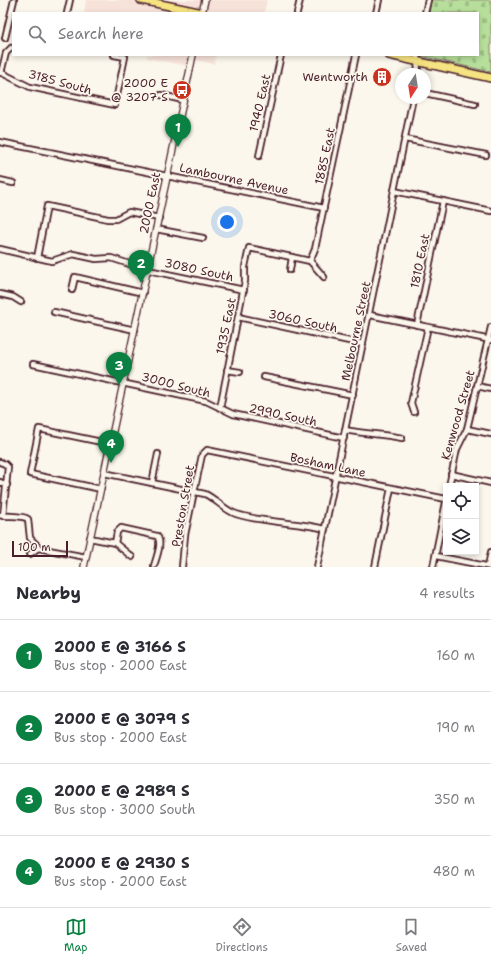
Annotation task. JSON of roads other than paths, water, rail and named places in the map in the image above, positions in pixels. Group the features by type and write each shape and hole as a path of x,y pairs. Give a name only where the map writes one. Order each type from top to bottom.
{"main road":[{"path":"141,0 197,12"},
{"path":"398,56 417,58 491,78"}],"street":[{"path":"5,38 14,0"},
{"path":"67,12 70,0"},
{"path":"202,12 205,0"},
{"path":"297,12 300,0"},
{"path":"376,12 379,0"},
{"path":"425,12 428,0"},
{"path":"0,73 6,53 11,48"},
{"name":"3185 South","path":"0,73 30,87 115,105 125,57 120,56"},
{"name":"2000 East","path":"84,567 193,56"},
{"name":"1940 East","path":"259,156 281,56"},
{"name":"1885 East","path":"310,261 316,249 356,56"},
{"path":"417,58 418,68"},
{"path":"431,94 475,104"},
{"path":"161,95 183,100"},
{"name":"Melbourne Street","path":"317,567 370,315 412,104"},
{"path":"405,139 486,155"},
{"name":"Lambourne Avenue","path":"0,142 160,176 168,176 324,208"},
{"path":"0,180 12,183"},
{"path":"394,191 491,212"},
{"name":"1810 East","path":"418,325 443,201"},
{"path":"0,250 37,258 47,206 108,219 116,219 129,212 159,218"},
{"path":"156,229 203,238"},
{"name":"1935 East","path":"220,408 244,290 245,267 249,248 292,257"},
{"name":"3080 South","path":"37,258 57,260 73,254 96,259 111,258 148,270 244,290"},
{"path":"290,270 292,257 310,261 324,277"},
{"path":"72,290 75,277 143,293"},
{"path":"0,294 14,297 21,302"},
{"path":"54,312 135,330"},
{"path":"370,315 490,340"},
{"name":"3060 South","path":"238,317 363,344"},
{"path":"414,412 412,403 428,327"},
{"name":"Kenwood Street","path":"450,483 457,449 467,429 490,340 491,327"},
{"name":"3000 South","path":"33,364 206,401 220,408"},
{"path":"227,370 240,372"},
{"path":"264,377 353,395"},
{"path":"477,386 491,389"},
{"name":"2990 South","path":"220,408 233,414 344,438"},
{"path":"101,489 30,474 39,429 111,444"},
{"path":"467,429 491,434"},
{"path":"345,430 369,435 381,434 402,438"},
{"name":"Bosham Lane","path":"205,450 443,498"},
{"name":"Preston Street","path":"182,567 185,535 202,455 205,450"},
{"path":"152,483 158,454"},
{"path":"0,462 8,467 7,485 1,516 10,518 24,517 28,519 30,522 30,538 38,548"},
{"path":"104,473 212,497 236,514 283,524 325,529"},
{"path":"451,474 491,483"},
{"path":"0,482 7,485"},
{"path":"375,567 391,488"},
{"path":"433,567 443,518"},
{"path":"115,543 118,532 121,528 154,535 159,538 159,545 154,566"},
{"path":"90,538 115,543 132,557"},
{"path":"30,554 38,548 86,557"},
{"path":"436,556 490,567 491,552"}],"place":[{"name":"Wentworth","path":"382,77"},
{"name":"2000 E @ 3207 S","path":"182,90"},
{"name":"2000 E @ 3166 S","path":"178,147"},
{"name":"2000 E @ 3079 S","path":"141,283"},
{"name":"2000 E @ 2989 S","path":"119,385"},
{"name":"2000 E @ 2930 S","path":"111,463"}]}
